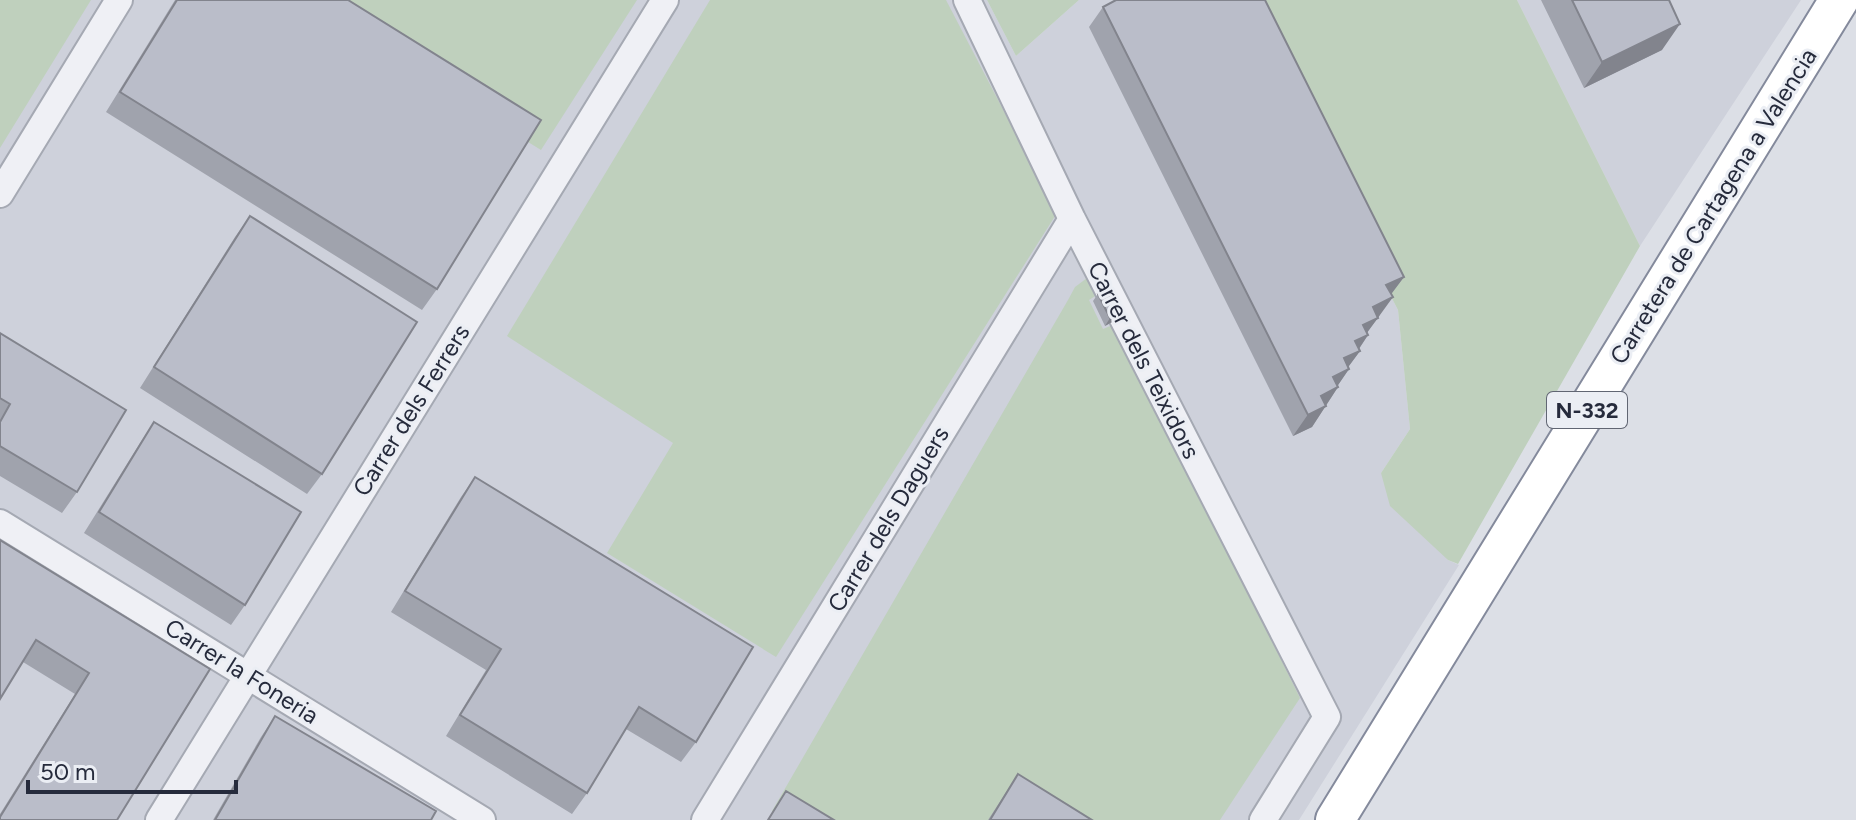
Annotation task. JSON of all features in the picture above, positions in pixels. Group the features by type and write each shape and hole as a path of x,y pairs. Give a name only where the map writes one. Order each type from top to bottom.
{"highway":[{"name":"Carretera de Cartagena a Valencia","path":"1335,820 1839,0"}],"street":[{"path":"0,194 119,0"},
{"name":"Carrer dels Ferrers","path":"159,820 665,0"},
{"name":"Carrer dels Teixidors","path":"978,3 1072,219 1327,717 1263,820"},
{"name":"Carrer dels Daguers","path":"705,820 1072,219"},
{"name":"Carrer la Foneria","path":"0,523 482,820"}],"shaded area":[{"path":"0,0 987,0 1016,56 1079,0 1237,0 1398,310 1410,429 1381,473 1448,560 1459,565 1299,820 0,820"},
{"path":"1517,0 1801,0 1640,246"}],"green space":[{"path":"0,0 91,0 0,148"},
{"path":"300,0 637,0 541,150"},
{"path":"710,0 946,0 1057,213 776,657 607,553 673,443 507,336"},
{"path":"987,0 1079,0 1016,56"},
{"path":"1237,0 1517,0 1640,246 1458,564 1448,560 1390,506 1381,473 1410,429 1398,310"},
{"path":"1087,278 1093,279 1100,293 1089,300 1103,329 1115,324 1300,698 1220,820 786,820 772,811 1075,287"}],"building":[{"path":"177,0 348,0 541,120 437,289 120,92"},
{"path":"1116,0 1265,0 1404,277 1386,285 1393,297 1373,307 1378,318 1363,325 1368,335 1355,341 1360,351 1344,358 1349,369 1333,377 1338,387 1321,396 1326,406 1308,415 1103,7"},
{"path":"1572,0 1669,0 1680,24 1602,62"},
{"path":"250,216 417,322 322,474 154,367"},
{"path":"1106,290 1117,314 1110,318 1098,294"},
{"path":"0,333 126,410 77,492 0,446 0,422 10,404 0,398"},
{"path":"154,422 301,512 245,605 99,512"},
{"path":"475,477 753,647 696,742 639,707 587,793 460,715 501,649 405,591"},
{"path":"0,540 210,669 117,820 0,820 89,673 36,640 0,699"},
{"path":"275,716 436,811 431,820 215,820"},
{"path":"1018,774 1092,820 990,820"},
{"path":"786,791 834,820 768,820"}]}
